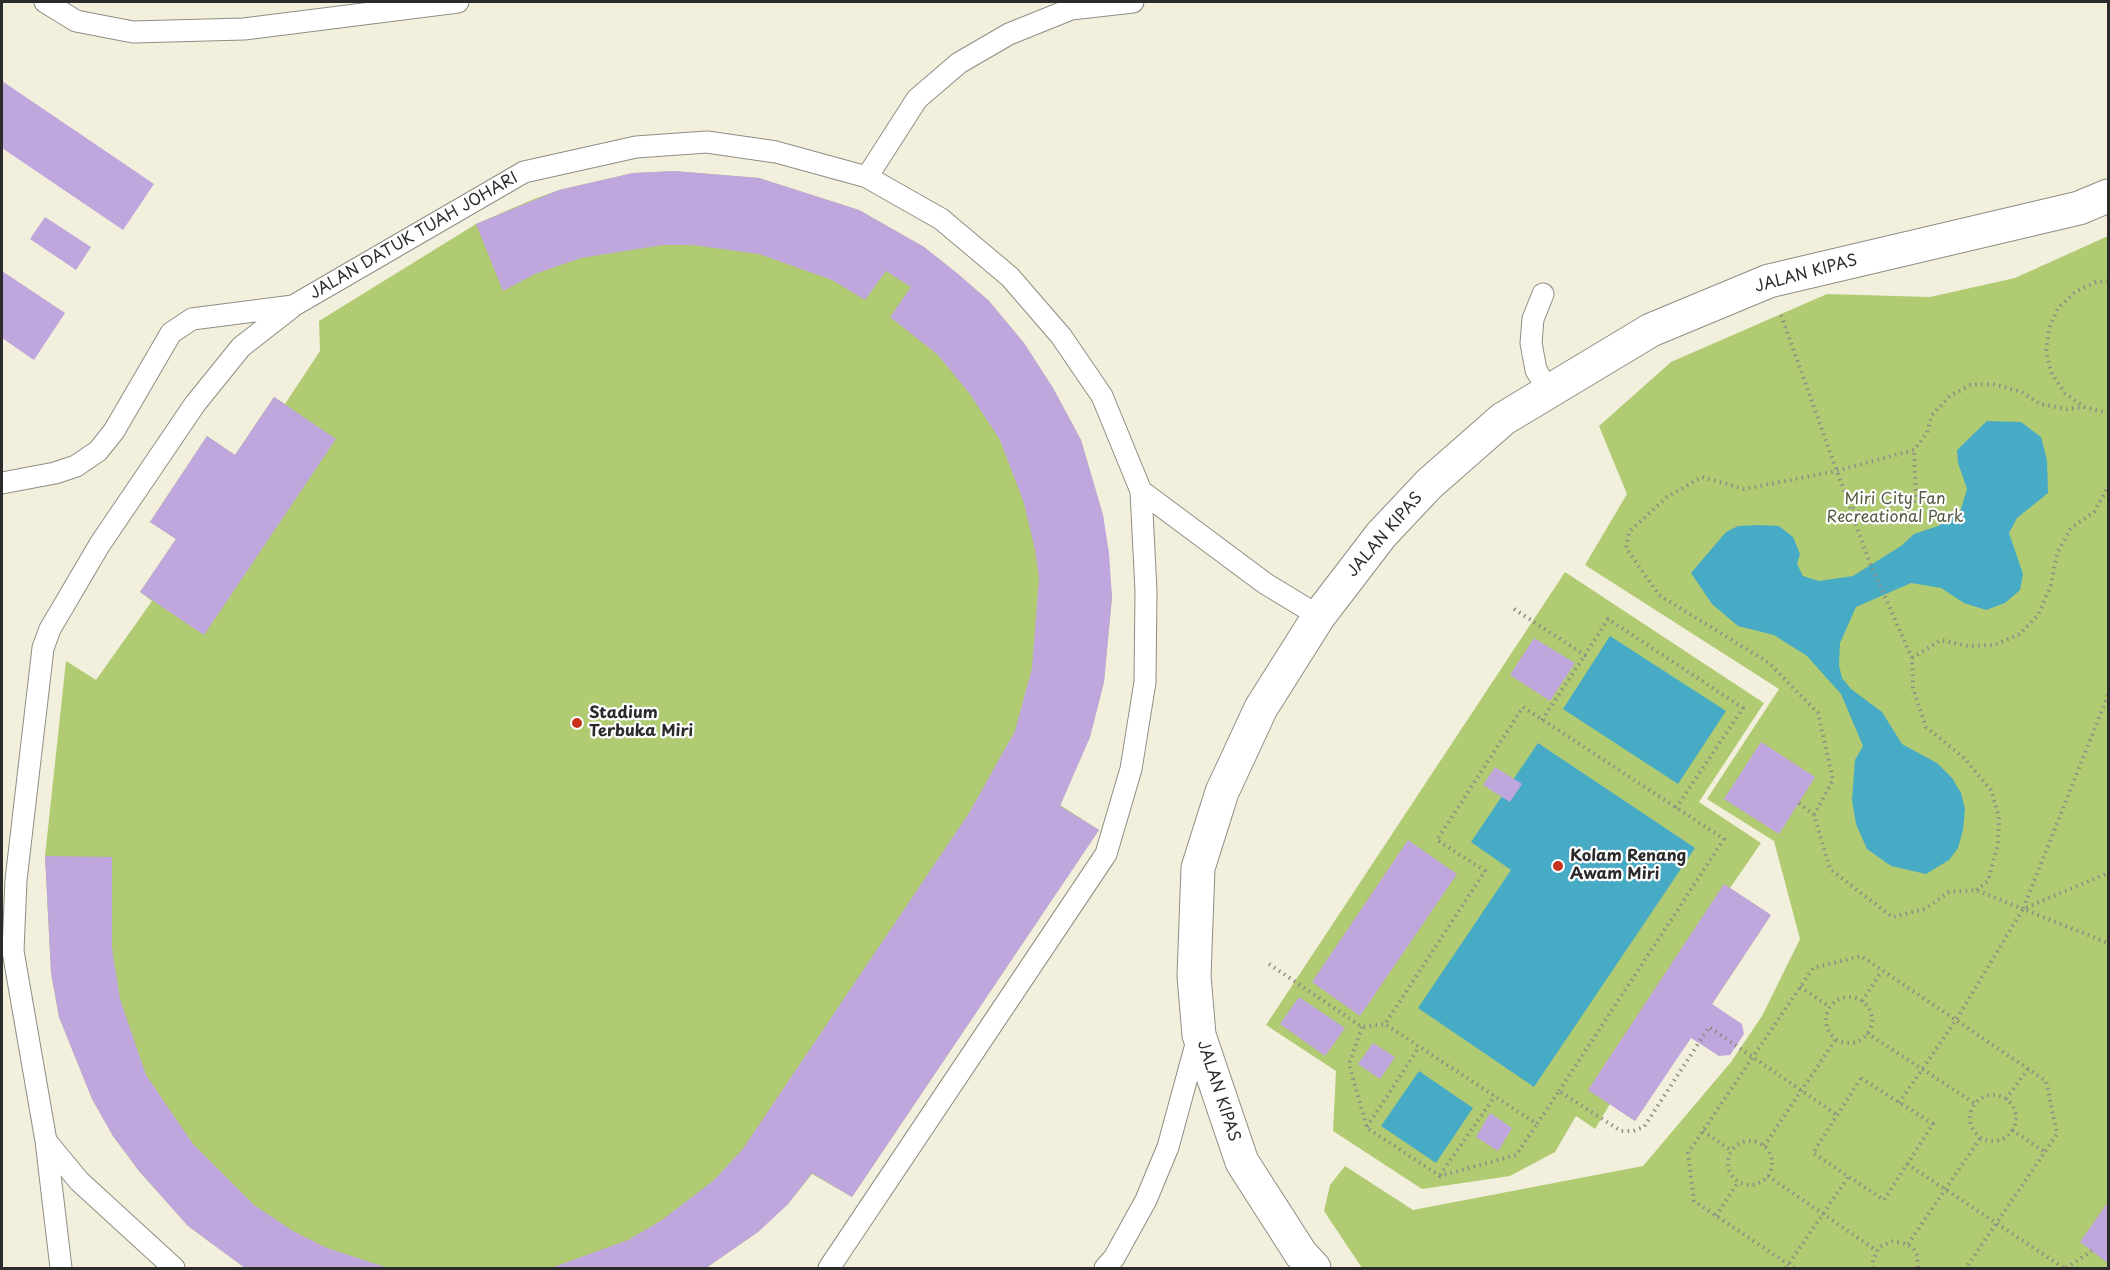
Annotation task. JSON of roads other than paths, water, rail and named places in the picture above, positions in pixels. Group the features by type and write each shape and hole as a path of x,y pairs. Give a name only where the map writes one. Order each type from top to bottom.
{"main road":[{"name":"JALAN KIPAS","path":"1314,1269 1301,1254 1242,1162 1199,1035 1194,976 1198,868 1222,792 1261,708 1319,616 1381,535 1429,484 1503,419 1651,330 1769,281 2079,208 2109,196"}],"lane":[{"path":"45,2 76,21 134,32 244,29 458,2"},
{"path":"867,177 917,99 959,63 1009,34 1071,9 1133,2"},
{"name":"JALAN DATUK TUAH JOHARI","path":"2,483 55,473 76,466 98,451 114,431 171,333 192,319 293,306 524,172 636,147 706,142 776,152 867,177 941,219 1018,286 1061,336 1102,396 1141,491"},
{"path":"1543,294 1533,319 1531,343 1536,370 1548,390"},
{"path":"61,1269 46,1141 13,951 16,880 43,648 50,629 100,544 195,404 241,347 293,306"},
{"path":"1141,491 1266,584 1319,616"},
{"path":"829,1269 1106,854 1131,769 1145,682 1146,591 1141,491"},
{"path":"1105,1269 1114,1258 1146,1200 1168,1147 1199,1035"},
{"path":"46,1141 78,1181 174,1269"}],"water":[{"path":"1987,421 2021,422 2041,437 2047,460 2048,493 2017,518 2009,533 2023,574 2020,590 2005,603 1986,610 1964,603 1941,588 1911,583 1856,607 1840,643 1839,665 1842,678 1851,689 1882,712 1902,744 1937,763 1952,778 1961,793 1965,809 1958,848 1949,860 1926,874 1891,866 1867,849 1856,824 1852,800 1855,760 1863,746 1841,694 1807,656 1774,635 1738,626 1712,604 1691,573 1726,532 1738,526 1759,525 1779,526 1793,537 1800,554 1797,564 1803,576 1819,581 1853,576 1901,546 1914,534 1938,526 1960,512 1967,489 1958,463 1957,450"},
{"path":"1610,636 1726,711 1678,784 1563,709"},
{"path":"1538,743 1695,848 1534,1087 1418,1008 1511,870 1471,842"},
{"path":"1419,1071 1473,1108 1436,1163 1381,1126"}],"place":[{"name":"Stadium Terbuka Miri","path":"577,723"},
{"name":"Kolam Renang Awam Miri","path":"1558,866"}],"park label":[{"name":"Miri City Fan Recreational Park","path":"1895,509"}]}
